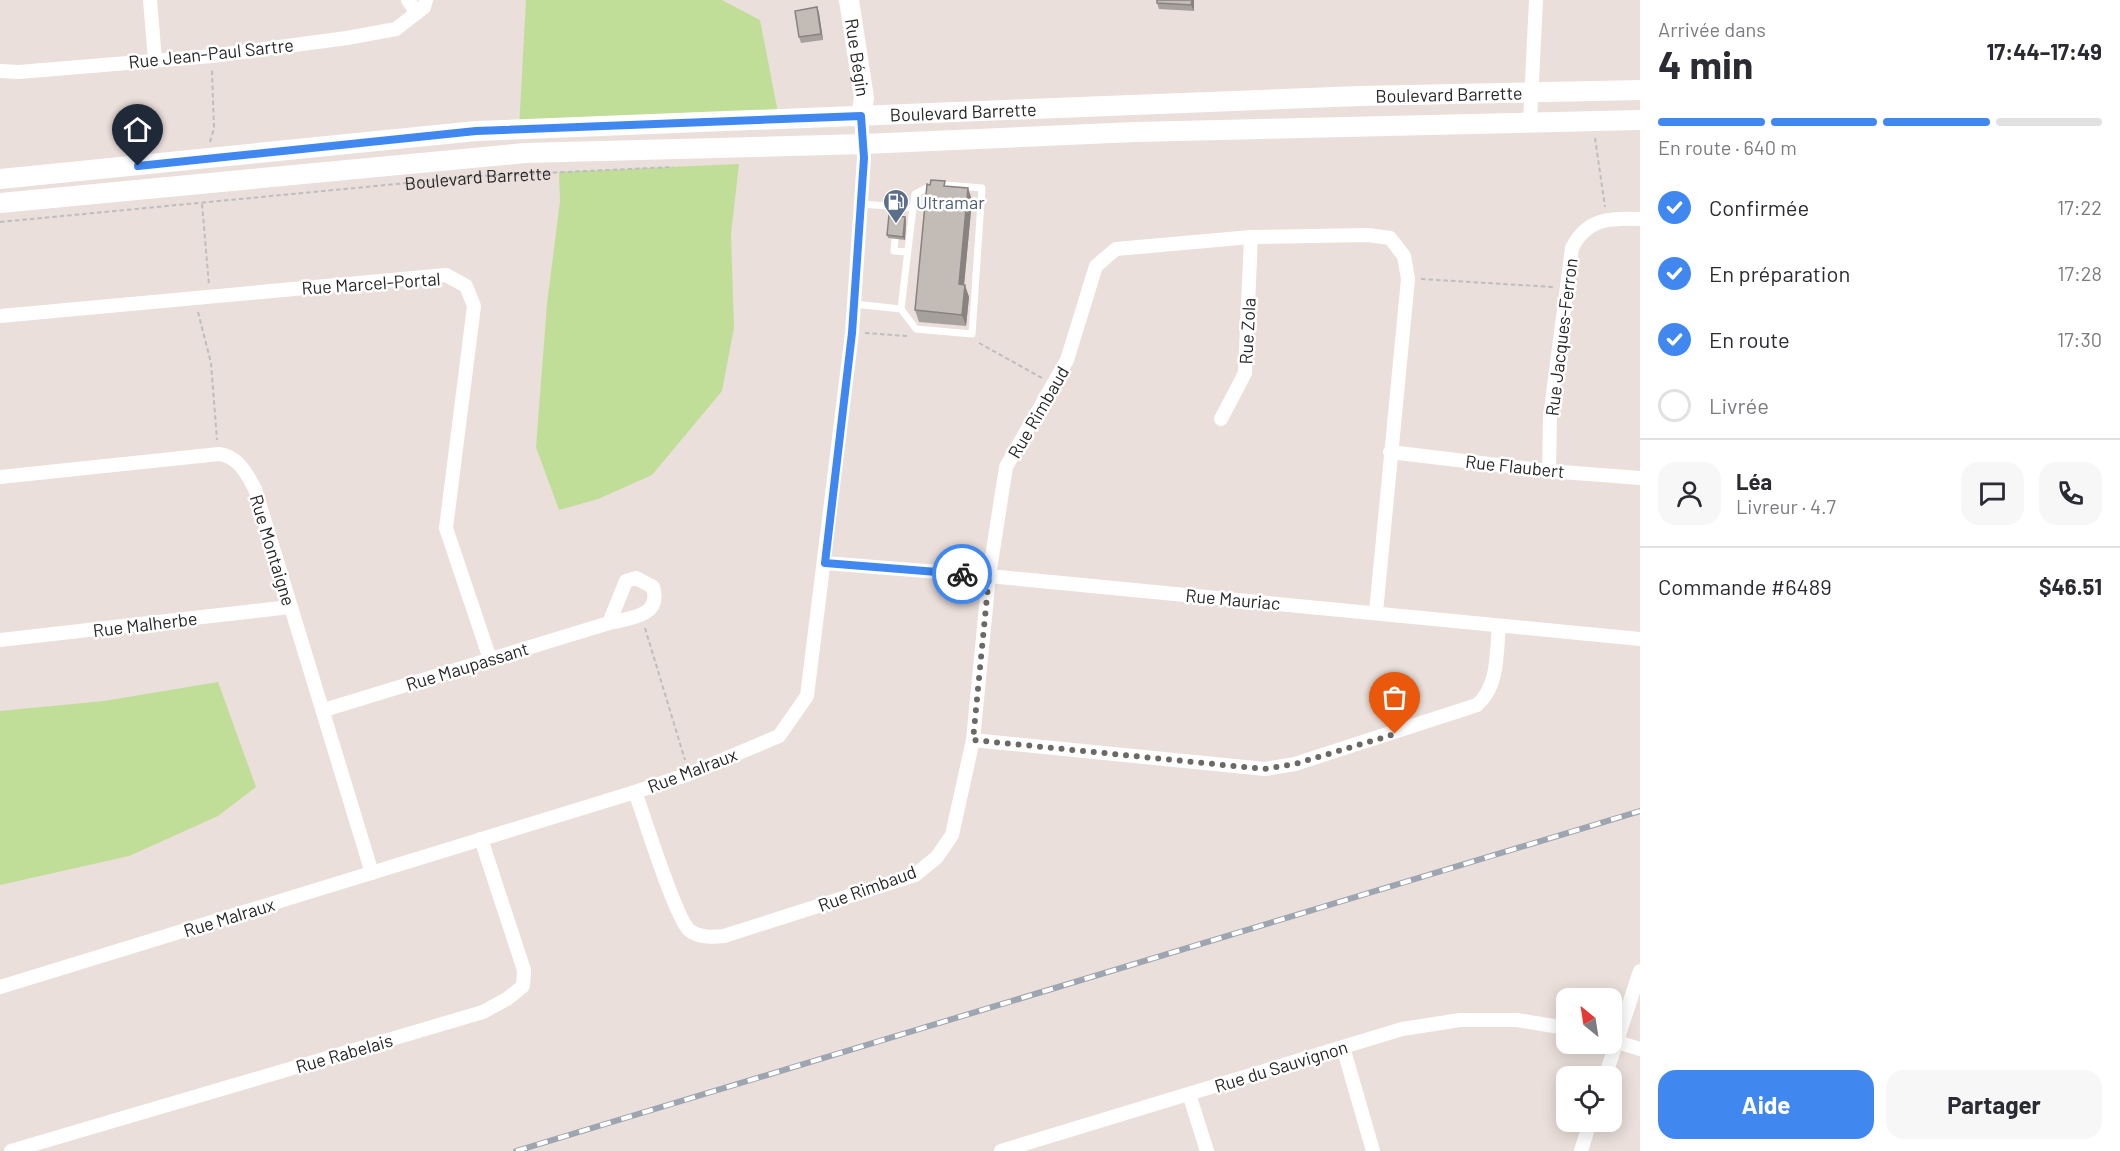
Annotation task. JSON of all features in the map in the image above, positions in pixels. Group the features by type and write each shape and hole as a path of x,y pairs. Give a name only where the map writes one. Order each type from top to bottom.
{"main road":[{"name":"Rue Bégin","path":"849,0 864,98 861,116"},
{"name":"Boulevard Barrette","path":"0,179 476,131 1533,91 1640,90"},
{"name":"Boulevard Barrette","path":"0,203 525,153 864,144 1135,132 1640,120"}],"street":[{"path":"150,0 155,60"},
{"path":"408,0 417,13"},
{"name":"Rue Jean-Paul Sartre","path":"0,71 19,72 212,56 347,38 396,29 424,7 426,0"},
{"path":"1530,122 1536,0"},
{"name":"Rue Malraux","path":"0,987 635,792 689,774 779,736 807,696 825,563 852,333 864,144 861,116"},
{"path":"1607,218 1640,219"},
{"name":"Rue Jacques-Ferron","path":"1549,471 1550,417 1572,248 1577,237 1596,222 1607,218"},
{"name":"Rue Rimbaud","path":"635,792 677,908 689,930 704,937 724,936 915,875 937,857 952,835 973,740 989,576 1006,467 1067,360 1096,266 1116,249 1251,237 1368,235 1390,238 1404,255 1408,279 1376,612"},
{"name":"Rue Zola","path":"1221,419 1245,373 1251,237"},
{"name":"Rue Marcel-Portal","path":"0,316 446,275 466,286 474,306 446,528 490,659"},
{"name":"Rue Flaubert","path":"1390,452 1549,471 1640,478"},
{"path":"0,477 219,454"},
{"name":"Rue Montaigne","path":"219,454 228,455 245,470 255,489 372,873"},
{"name":"Rue Mauriac","path":"825,563 1376,612 1640,639"},
{"path":"609,623 626,581 636,578 653,587 656,596 653,607 641,616"},
{"name":"Rue Malherbe","path":"0,640 290,607"},
{"name":"Rue Maupassant","path":"324,710 609,623 641,616"},
{"path":"973,740 1264,769 1295,764 1385,737 1477,705 1488,696 1493,683 1499,626"},
{"name":"Rue Rabelais","path":"11,1151 483,1012 507,999 523,986 524,969 482,839"},
{"path":"1622,1019 1640,971"},
{"name":"Rue du Sauvignon","path":"1001,1151 1043,1145 1189,1094 1402,1029 1460,1020 1517,1020 1556,1026"},
{"path":"1622,1043 1640,1049"},
{"path":"1343,1047 1373,1151"},
{"path":"1189,1094 1207,1151"},
{"path":"1581,1151 1587,1132"}],"lane":[{"path":"934,184 982,188 972,334 916,328 901,309 913,208 915,194 934,184"},
{"path":"861,204 913,208"},
{"path":"898,207 894,251 908,252"},
{"path":"854,304 901,309"}],"path":[{"path":"1596,122 1595,134 1607,218"},
{"name":"Boulevard Barrette","path":"0,222 480,176 684,166"},
{"path":"1408,279 1568,288"},
{"path":"195,298 211,363 219,454"},
{"path":"852,333 908,336"},
{"path":"975,341 1052,383"},
{"path":"641,616 689,774"}],"green space":[{"path":"526,0 722,0 760,20 779,118 519,129"},
{"path":"739,164 731,234 734,328 722,391 652,475 598,499 559,510 536,447 547,304 560,201 559,172"},
{"path":"218,682 256,787 218,816 129,856 0,885 0,711 104,701"}],"building":[{"path":"1157,0 1192,0 1191,5 1157,3"},
{"path":"817,7 821,34 799,37 795,11"},
{"path":"931,180 945,181 944,186 968,188 959,284 965,285 962,315 915,310 927,184 930,185"},
{"path":"889,215 905,217 903,237 887,235"}],"railway":[{"path":"516,1151 1640,811"}],"way so far":[{"path":"962,574 989,576 973,740 1135,758 1264,769 1295,764 1395,734"}],"place":[{"name":"Ultramar","path":"896,225"}],"route":[{"path":"138,166 476,131 861,116 864,158 852,333 825,563 962,574"}]}
